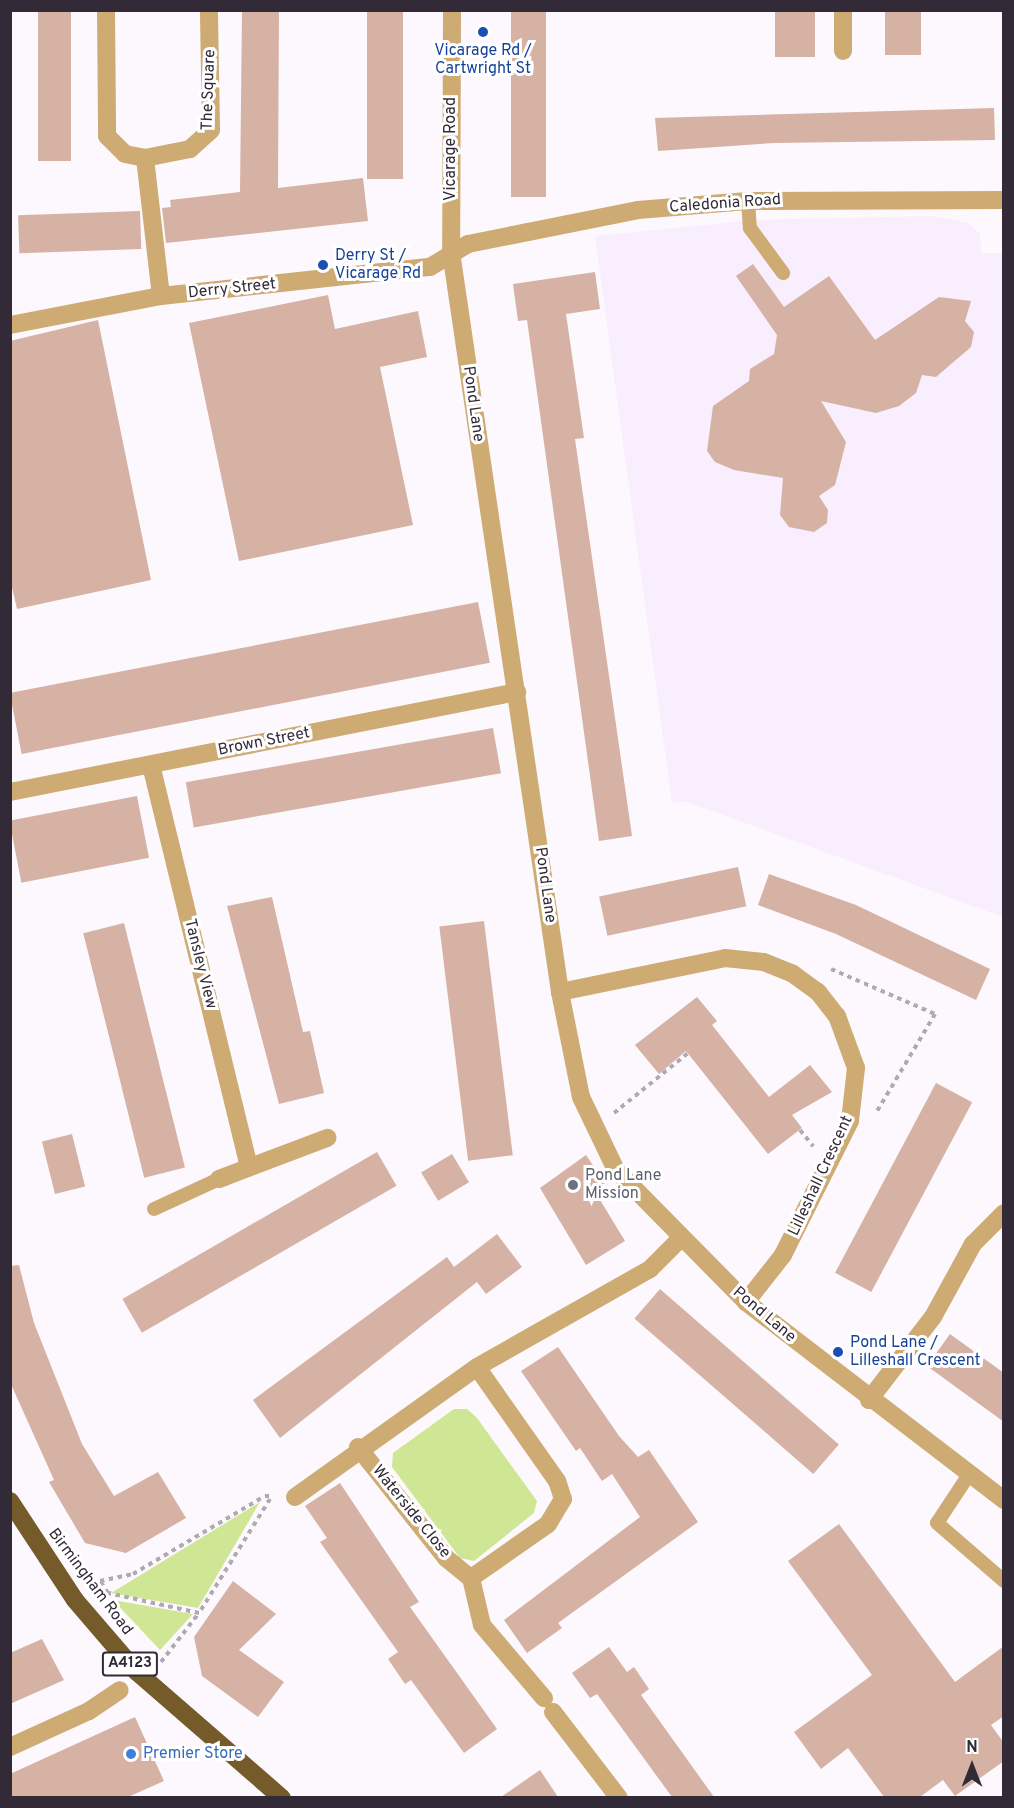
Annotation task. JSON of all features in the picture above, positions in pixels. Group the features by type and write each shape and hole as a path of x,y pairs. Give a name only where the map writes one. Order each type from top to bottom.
{"highway":[{"name":"Birmingham Road","path":"10,1502 75,1600 146,1680 282,1797"}],"street":[{"path":"106,10 108,136 125,154 145,158 161,296"},
{"name":"The Square","path":"145,158 190,149 211,130 209,10"},
{"name":"Vicarage Road","path":"451,252 452,10"},
{"path":"843,10 843,51"},
{"name":"Caledonia Road","path":"451,252 638,210 748,201 1004,200"},
{"name":"Derry Street","path":"10,325 161,296 430,267 451,252"},
{"name":"Pond Lane","path":"451,252 560,992 581,1097 598,1139 616,1170 746,1302 968,1476 1004,1500"},
{"name":"Brown Street","path":"10,792 517,692"},
{"name":"Tansley View","path":"151,765 248,1164"},
{"name":"Lilleshall Crescent","path":"560,992 725,958 764,962 793,974 818,992 837,1016 856,1068 850,1121 788,1246 746,1302"},
{"path":"219,1179 248,1164 327,1138"},
{"path":"869,1400 933,1317 973,1244 1004,1213"},
{"path":"295,1497 358,1447 477,1367 650,1269 681,1238"},
{"path":"477,1367 557,1481 563,1499 548,1524 471,1578 482,1625 549,1705 619,1797"},
{"name":"Waterside Close","path":"358,1447 446,1558 471,1578"},
{"path":"10,1747 89,1711 120,1690"}],"lane":[{"path":"748,201 750,228 783,273"},
{"path":"154,1209 219,1179"},
{"path":"968,1476 937,1523 1004,1581"}],"path":[{"path":"828,977 821,968 935,1014 866,1123"},
{"path":"610,1116 688,1053"},
{"path":"869,1112 871,1102"},
{"path":"604,1106 616,1125"},
{"path":"146,1680 199,1612 272,1496"},
{"path":"199,1612 108,1593 100,1581 133,1574 272,1496 295,1497"}],"shaded area":[{"path":"932,216 968,223 980,234 981,253 1003,253 1003,917 685,801 672,803 595,236 755,220"}],"green space":[{"path":"454,1409 467,1409 477,1418 537,1501 534,1513 474,1561 460,1558 392,1467 393,1453"},
{"path":"260,1502 198,1608 111,1593"},
{"path":"113,1600 193,1614 160,1650"}],"building":[{"path":"38,10 71,10 71,161 38,161"},
{"path":"242,10 279,10 278,188 363,178 368,221 166,243 162,208 171,207 170,200 240,192"},
{"path":"367,10 403,10 403,179 367,179"},
{"path":"511,10 546,10 546,197 511,197"},
{"path":"775,10 815,10 815,57 775,57"},
{"path":"885,10 921,10 921,55 885,55"},
{"path":"994,108 995,140 774,143 658,151 655,118"},
{"path":"140,211 141,249 19,253 18,215"},
{"path":"753,264 784,307 829,276 875,340 939,297 971,301 965,321 974,332 971,347 936,377 922,375 916,393 899,406 876,413 821,401 846,442 835,485 819,496 828,510 827,523 814,532 789,527 780,515 783,478 734,470 715,462 707,451 713,406 749,381 750,369 774,354 777,335 736,276"},
{"path":"595,272 600,309 566,314 584,438 575,439 632,836 599,841 527,320 518,321 513,284"},
{"path":"328,295 335,329 418,311 427,357 380,367 413,525 239,561 189,323"},
{"path":"98,320 151,580 17,609 10,579 10,341"},
{"path":"478,602 490,663 22,754 10,693"},
{"path":"493,728 501,773 194,827 186,782"},
{"path":"137,796 149,858 21,883 10,821"},
{"path":"738,867 746,906 607,936 599,897"},
{"path":"769,874 856,905 990,969 976,1000 836,934 758,905"},
{"path":"272,897 303,1032 310,1031 324,1093 279,1104 227,906"},
{"path":"484,921 513,1155 468,1161 439,926"},
{"path":"124,923 185,1168 144,1178 83,933"},
{"path":"697,997 717,1021 712,1025 769,1097 810,1065 832,1092 792,1115 802,1128 768,1154 686,1051 659,1074 635,1045"},
{"path":"936,1083 972,1102 871,1292 835,1273"},
{"path":"72,1134 85,1186 55,1194 42,1141"},
{"path":"377,1152 396,1186 142,1333 122,1299"},
{"path":"452,1154 469,1182 438,1201 421,1173"},
{"path":"586,1155 605,1183 594,1190 625,1241 586,1265 540,1188"},
{"path":"497,1234 522,1267 486,1294 477,1282 280,1438 253,1400 447,1257 454,1267"},
{"path":"19,1265 34,1323 82,1444 114,1496 158,1472 186,1518 126,1553 85,1543 49,1482 54,1480 10,1382 10,1266"},
{"path":"660,1289 839,1444 813,1474 634,1318"},
{"path":"950,1334 1004,1373 1004,1422 927,1366"},
{"path":"558,1347 619,1436 638,1457 649,1450 698,1522 558,1623 562,1628 527,1653 504,1620 640,1517 612,1474 602,1481 580,1448 576,1451 521,1371"},
{"path":"340,1483 419,1602 410,1607 497,1729 464,1753 411,1680 405,1684 388,1659 398,1652 320,1542 327,1538 305,1506"},
{"path":"839,1524 955,1682 1004,1646 1004,1716 991,1725 1004,1743 1004,1761 955,1796 943,1780 920,1797 884,1797 848,1748 821,1769 794,1732 872,1675 788,1561"},
{"path":"233,1581 276,1614 239,1650 284,1682 258,1717 202,1676 194,1637"},
{"path":"42,1639 64,1680 10,1704 10,1653"},
{"path":"609,1647 627,1672 634,1667 649,1689 641,1695 714,1797 672,1797 597,1694 590,1698 572,1673"},
{"path":"135,1717 164,1781 128,1797 10,1797 10,1774"},
{"path":"540,1770 558,1797 501,1797"}],"place":[{"name":"Vicarage Rd / Cartwright St","path":"483,32"},
{"name":"Derry St / Vicarage Rd","path":"323,265"},
{"name":"Pond Lane Mission","path":"573,1185"},
{"name":"Pond Lane / Lilleshall Crescent","path":"838,1352"},
{"name":"Premier Store","path":"131,1754"}]}
